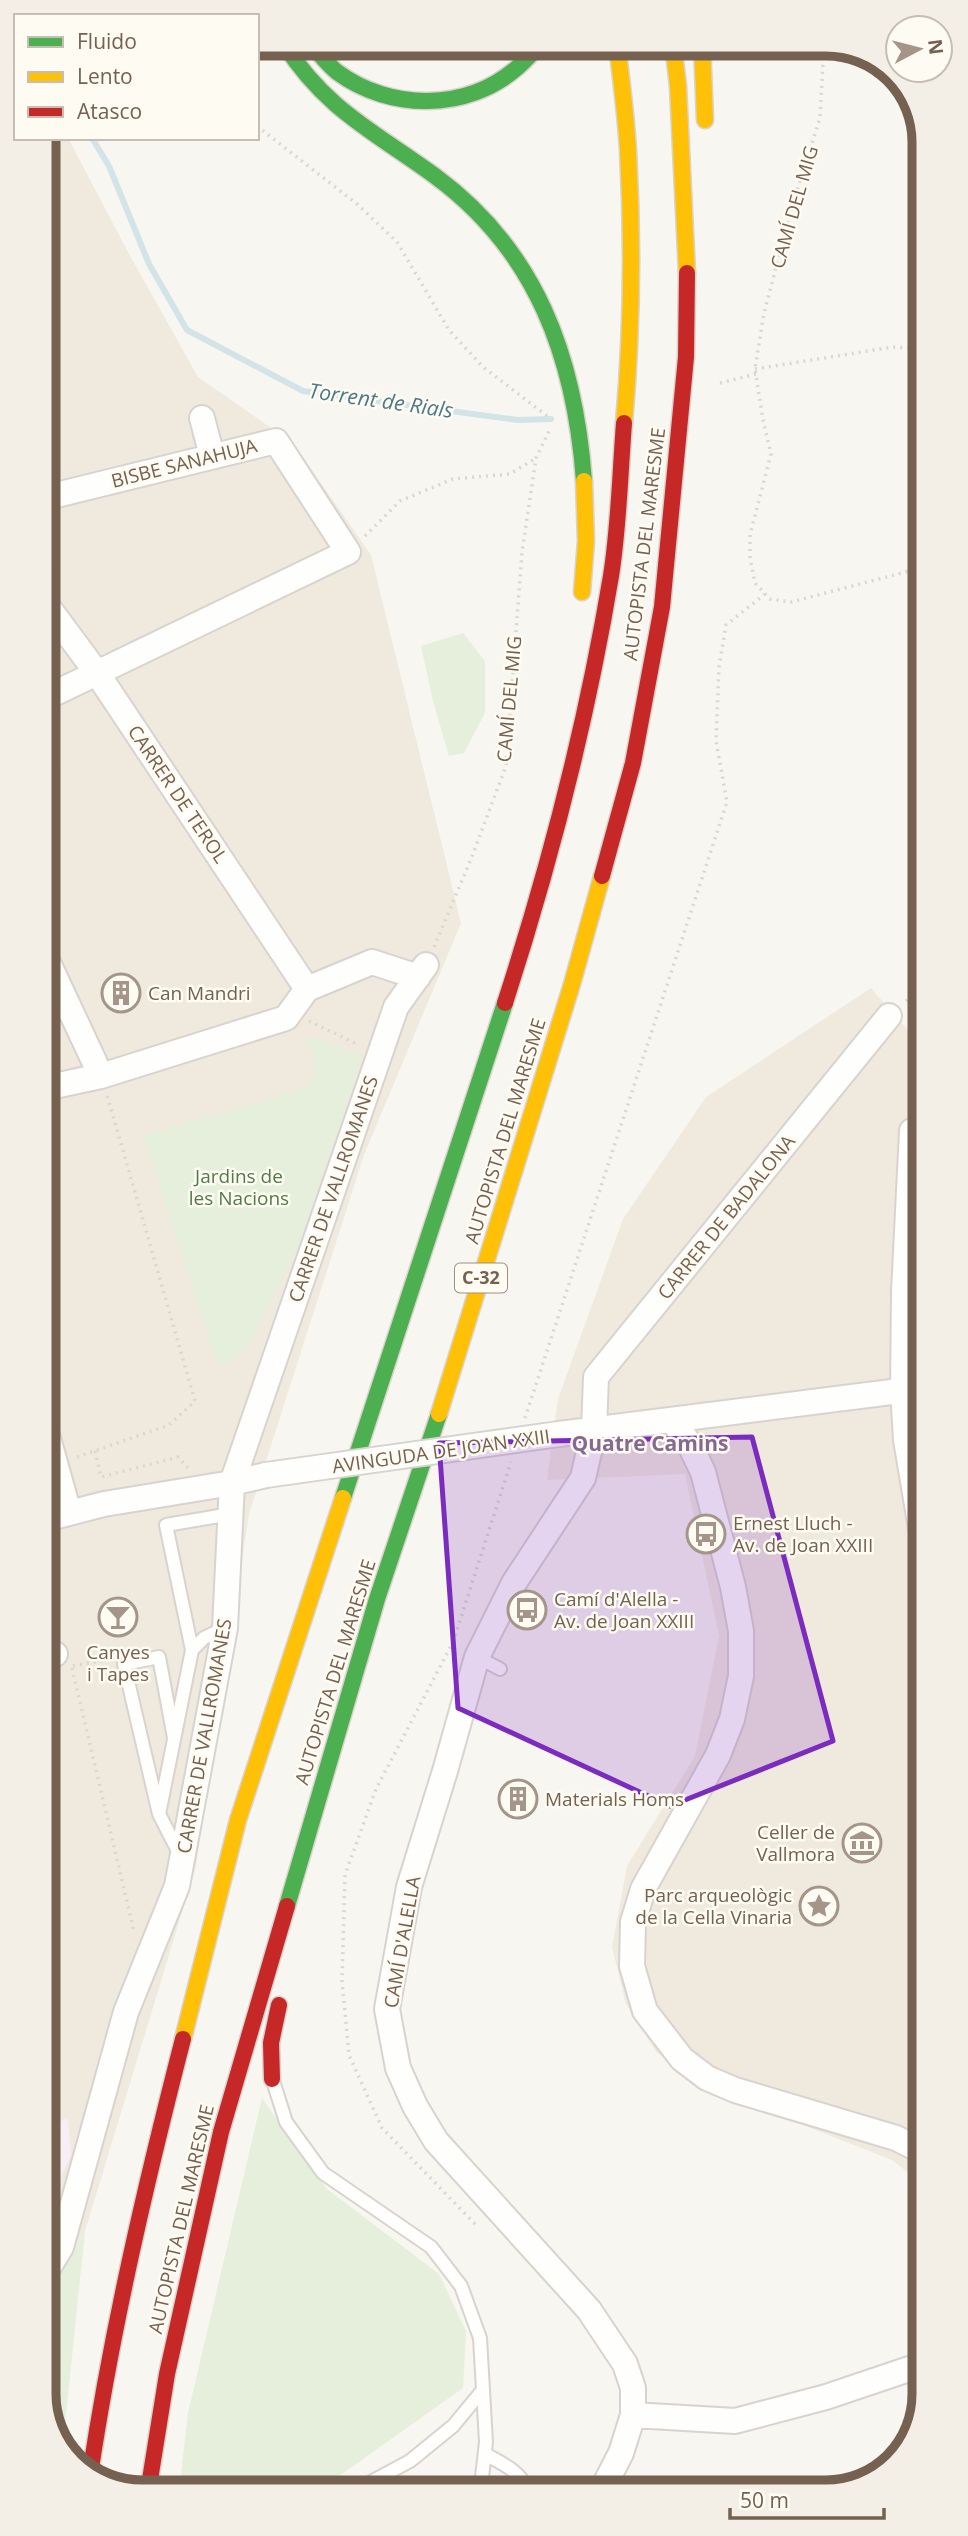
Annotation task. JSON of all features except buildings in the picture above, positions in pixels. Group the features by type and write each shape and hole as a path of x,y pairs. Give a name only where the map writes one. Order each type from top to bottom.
{"highway":[{"path":"292,56 302,72 341,110 456,192 475,209 512,253 544,305 564,356 578,425 588,535 581,601"},
{"path":"322,56 348,79 368,90 412,101 438,103 457,100 492,86 512,73 529,56"},
{"name":"AUTOPISTA DEL MARESME","path":"92,2464 101,2402 141,2203 238,1820 520,956 579,740 611,574 629,367 631,269 628,163 618,56"},
{"name":"AUTOPISTA DEL MARESME","path":"150,2480 167,2374 221,2132 377,1599 443,1398 572,984 633,763 662,607 686,357 687,254 674,56"},
{"path":"702,56 705,116 703,139"},
{"path":"687,254 700,186"},
{"path":"570,708 579,740"},
{"path":"291,1949 377,1599"},
{"path":"272,2079 271,2043 282,1989"}],"street":[{"path":"202,418 212,456"},
{"name":"BISBE SANAHUJA","path":"56,495 276,441 348,552"},
{"path":"56,693 348,552"},
{"name":"CARRER DE TEROL","path":"56,618 97,673 307,989"},
{"path":"56,1086 101,1076 286,1018 307,989 372,962 422,971"},
{"name":"CARRER DE VALLROMANES","path":"56,2255 61,2247 126,2012 177,1886 225,1628 232,1483 396,1007 422,971"},
{"path":"56,980 101,1076"},
{"name":"CARRER DE BADALONA","path":"594,1430 596,1377 889,1016"},
{"name":"AVINGUDA DE JOAN XXIII","path":"57,1516 104,1503 267,1475 559,1434 912,1389"},
{"path":"912,1396 906,1440 912,1475"},
{"path":"672,1420 689,1443 703,1472 733,1587 741,1631 741,1676 732,1719 718,1755 643,1889 633,1922 632,1966 645,2011 682,2059 707,2078 735,2090 895,2138 912,2146"},
{"name":"CAMÍ D'ALELLA","path":"594,1430 583,1478 514,1583 477,1657 410,1887 387,2009 398,2068 415,2106 436,2141 596,2320 625,2364 633,2389 633,2415 621,2453 607,2480"},
{"path":"56,1490 57,1516"},
{"path":"633,2415 736,2421 826,2397 912,2368"}],"lane":[{"path":"159,1814 192,1650 166,1525 231,1514"},
{"path":"192,1650 204,1638 225,1628"},
{"path":"174,1738 159,1657 124,1664 159,1814 182,1859"},
{"path":"477,1657 500,1669"},
{"path":"272,2079 286,2122 323,2173 431,2247 461,2286 480,2338 486,2442 480,2480"},
{"path":"375,2480 410,2461 453,2426 482,2391"},
{"path":"485,2454 510,2468 523,2480"}],"path":[{"name":"CAMÍ DEL MIG","path":"755,372 764,313 794,200 820,118 823,56"},
{"name":"CAMÍ DEL MIG","path":"259,129 358,204 397,242 449,330 483,367 552,421 536,458 522,552 506,766 471,859 422,971"},
{"path":"720,383 755,372 893,347 912,348"},
{"path":"755,372 771,454 750,536 750,558 755,583 770,599 791,603 912,571"},
{"path":"348,552 400,501 453,479 510,474 536,458"},
{"path":"521,1430 727,802 716,741 719,667 726,625 765,594"},
{"path":"291,1012 379,1056"},
{"path":"56,1465 169,1425 195,1401 101,1076"},
{"path":"95,1451 101,1477 178,1457 192,1473"},
{"path":"475,2224 382,2128 349,2055 342,1981 345,1875 376,1789 453,1642 513,1456"},
{"path":"58,1659 133,1927 128,1950 147,1961"}],"highlighted area":[{"path":"752,1437 833,1741 670,1806 458,1708 439,1443"}],"shaded area":[{"path":"56,140 69,140 198,377 293,443 371,555 461,923 364,1155 249,1514 196,1866 85,2231 56,2279"},
{"path":"871,988 912,1035 912,2176 892,2160 702,2085 657,2053 626,2004 612,1947 627,1866 695,1756 719,1636 685,1474 547,1480 558,1399 623,1219 706,1097"},
{"path":"68,2118 71,2156 56,2185 56,2123"}],"green space":[{"path":"463,633 485,661 485,713 464,753 449,756 421,646"},
{"name":"Jardins de les Nacions","path":"314,1037 362,1056 300,1243 252,1338 231,1362 217,1364 143,1136 310,1087 317,1058 305,1042"},
{"path":"262,2098 327,2189 439,2274 466,2331 463,2388 333,2480 180,2480 188,2413"},
{"path":"85,2231 64,2430 59,2417 56,2394 56,2279"}],"waterway":[{"name":"Torrent de Rials","path":"93,140 109,166 149,264 187,330 303,391 518,420 551,419"}],"traffic: fast":[{"path":"292,56 334,103 435,176 470,206 500,238 525,273 560,350 571,392 584,481"},
{"path":"322,56 333,69 358,85 380,94 428,101 452,99 476,92 498,82 529,56"},
{"path":"343,1498 505,1003"},
{"path":"287,1906 377,1599 439,1414"}],"traffic: slow":[{"path":"618,56 627,137 631,218 630,321 624,423"},
{"path":"674,56 687,273"},
{"path":"702,56 705,120"},
{"path":"582,592 586,541 584,481"},
{"path":"439,1414 572,984 602,876"},
{"path":"183,2039 238,1820 343,1498"}],"traffic: jam":[{"path":"602,876 633,763 662,607 686,357 687,273"},
{"path":"505,1003 552,845 591,684 614,557 624,423"},
{"path":"150,2480 167,2374 221,2132 287,1906"},
{"path":"272,2079 271,2043 279,2005"},
{"path":"92,2464 131,2256 183,2039"}],"place":[{"name":"Can Mandri","path":"121,993"},
{"name":"Ernest Lluch - Av. de Joan XXIII","path":"706,1534"},
{"name":"Camí d'Alella - Av. de Joan XXIII","path":"527,1610"},
{"name":"Canyes i Tapes","path":"118,1617"},
{"name":"Materials Homs","path":"518,1799"},
{"name":"Celler de Vallmora","path":"862,1843"},
{"name":"Parc arqueològic de la Cella Vinaria","path":"819,1906"}],"district":[{"name":"Quatre Camins","path":"650,1444"}]}
